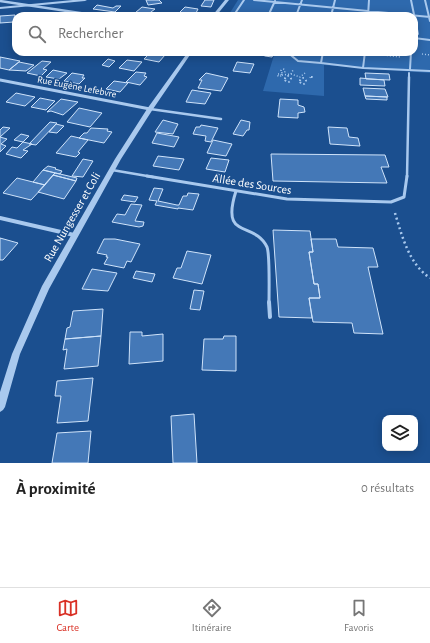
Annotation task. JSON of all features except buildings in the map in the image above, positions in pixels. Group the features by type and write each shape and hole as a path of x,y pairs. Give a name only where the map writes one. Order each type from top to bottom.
{"street":[{"path":"0,8 85,0"},
{"path":"217,12 227,0"},
{"path":"0,1 73,12"},
{"name":"Rue Nungesser et Coli","path":"0,408 16,354 45,288 112,170 150,109 187,56"},
{"name":"Rue Eugène Lefebvre","path":"0,80 150,109"},
{"path":"0,218 60,234 74,235"}],"lane":[{"path":"236,12 244,0"},
{"path":"254,0 377,12"},
{"path":"297,12 302,0"},
{"path":"332,12 335,0"},
{"path":"368,11 369,0"},
{"path":"411,0 414,12"},
{"path":"425,0 430,21"},
{"path":"270,12 275,1"},
{"path":"418,16 430,17"},
{"path":"418,38 430,40"},
{"path":"292,56 298,61 363,68 409,71 410,68 430,71"},
{"path":"321,63 322,56"},
{"path":"363,68 364,56"},
{"path":"410,58 410,68"},
{"path":"391,202 404,197 407,186 409,73"},
{"path":"150,109 220,119"},
{"name":"Allée des Sources","path":"112,170 287,199 391,202"},
{"path":"236,191 231,203 231,213 236,224 244,231 262,240 267,248 270,317"}],"path":[{"path":"395,56 410,58"},
{"path":"282,75 291,75 286,72"},
{"path":"304,76 309,77"},
{"path":"391,202 406,246 423,274 430,278"}],"shaded area":[{"path":"238,0 430,0 430,73 324,65 324,96 263,91 274,56 418,56 418,12 230,12"}]}
